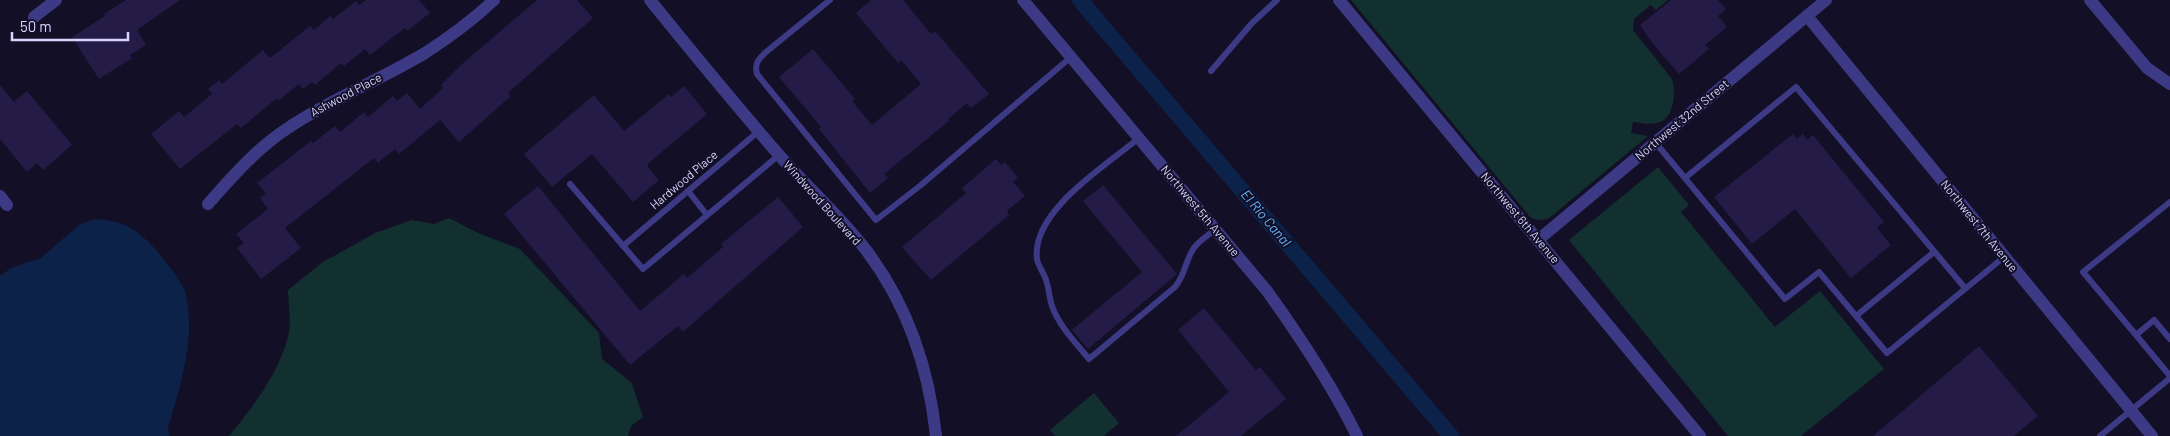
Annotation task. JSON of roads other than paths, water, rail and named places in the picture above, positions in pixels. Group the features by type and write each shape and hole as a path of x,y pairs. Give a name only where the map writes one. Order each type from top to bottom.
{"street":[{"path":"34,17 56,0"},
{"name":"Ashwood Place","path":"208,204 258,152 286,129 316,110 423,54 453,35 494,0"},
{"name":"Northwest 5th Avenue","path":"1023,0 1267,291 1296,330 1357,436"},
{"name":"Northwest 6th Avenue","path":"1339,0 1700,436"},
{"name":"Northwest 32nd Street","path":"1538,240 1826,0"},
{"path":"2090,0 2147,68 2170,84"},
{"name":"Windwood Boulevard","path":"657,2 759,132 865,250 885,279 902,310 916,344 927,378 936,436"},
{"name":"Northwest 7th Avenue","path":"1807,16 2152,436"}],"lane":[{"path":"830,0 758,59 755,67 757,74 876,220 921,185 1071,57"},
{"path":"1211,71 1252,22 1277,0"},
{"path":"1685,178 1796,87 1965,288"},
{"name":"Hardwood Place","path":"623,246 759,132"},
{"path":"1139,138 1067,198 1055,210 1040,236 1037,259 1046,280 1052,307 1065,328 1089,359 1175,287 1181,279 1196,244 1216,229"},
{"path":"1656,142 1785,299 1819,272 1887,353 2004,257"},
{"path":"570,184 643,269 779,155"},
{"path":"688,191 707,215"},
{"path":"2100,436 2170,377 2083,272 2170,202"},
{"path":"1856,316 1934,252"},
{"path":"2136,335 2154,320 2170,339"}],"water":[{"path":"95,219 123,224 137,232 169,265 185,292 189,326 186,361 168,428 169,436 0,436 0,276 11,268 41,258 80,224"}],"waterway":[{"name":"El Rio Canal","path":"1080,0 1451,436"}]}
